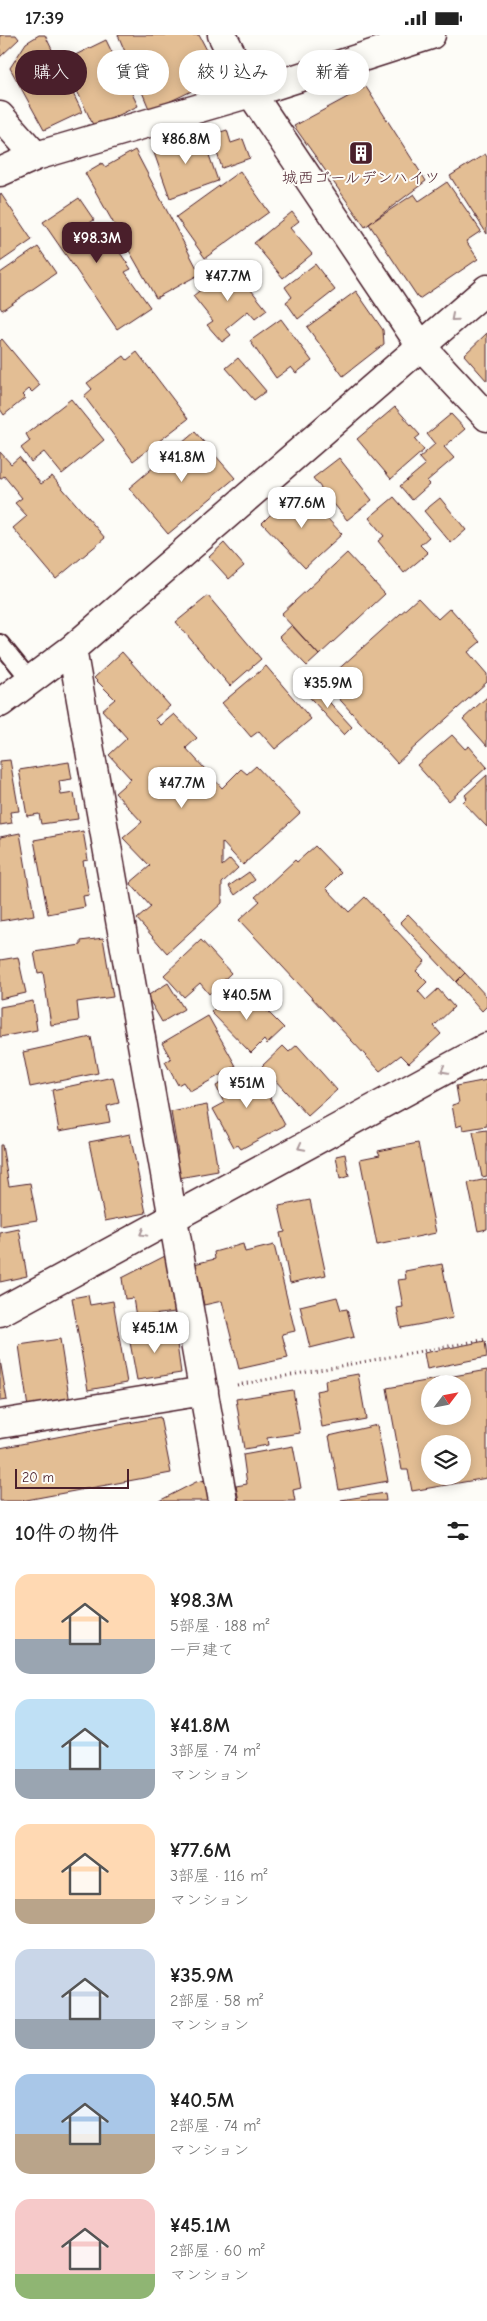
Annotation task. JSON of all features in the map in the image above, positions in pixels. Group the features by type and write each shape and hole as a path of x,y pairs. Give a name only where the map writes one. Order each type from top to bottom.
{"street":[{"path":"222,35 230,50"},
{"path":"287,81 431,35"},
{"path":"0,172 36,156 244,95"},
{"path":"252,95 421,346 487,417"},
{"path":"0,116 36,156"},
{"path":"0,703 72,649 487,289"},
{"path":"72,649 223,1501"},
{"path":"0,1312 487,1047"},
{"path":"0,1424 204,1391"}],"lane":[{"path":"0,643 30,680"}],"path":[{"path":"204,1391 487,1339"}],"building":[{"path":"0,35 16,35 19,39 0,57"},
{"path":"39,35 45,35 52,50 22,50 26,43"},
{"path":"118,35 199,35 207,50 179,50 179,95 183,95 150,111 143,95 169,95 169,50 124,50"},
{"path":"106,40 111,50 97,50 97,95 133,95 138,106 94,127 79,95 87,95 86,50"},
{"path":"15,60 15,77 10,68"},
{"name":"城西ゴールデンハイツ","path":"369,92 426,181 365,227 294,126 351,95 369,95"},
{"path":"25,95 74,95 82,112 44,130"},
{"path":"227,130 231,143 243,139 250,158 222,168 211,135"},
{"path":"201,132 218,181 170,198 153,150"},
{"path":"135,150 200,274 156,298 85,173 102,163 105,167"},
{"path":"485,154 487,157 487,234 450,176"},
{"path":"240,171 269,212 205,258 176,217"},
{"path":"447,182 481,231 466,241 478,259 419,299 369,224 414,194 419,201"},
{"path":"0,195 32,240 0,262"},
{"path":"79,198 94,220 88,224 107,250 114,244 131,269 125,272 150,307 117,329 43,222"},
{"path":"292,212 299,221 290,228 312,254 283,278 254,243"},
{"path":"38,247 56,273 2,310 0,307 0,273"},
{"path":"315,264 335,290 298,319 286,302 292,297 285,287"},
{"path":"231,265 267,310 255,319 248,311 226,329 231,335 222,342 207,325 213,321 193,296"},
{"path":"356,291 383,330 384,344 343,376 307,327"},
{"path":"281,319 312,361 296,373 291,367 276,378 250,341"},
{"path":"487,333 487,381 464,355"},
{"path":"2,339 40,385 32,392 29,389 22,395 25,398 4,415 0,409 0,341"},
{"path":"137,352 188,419 133,461 84,396 92,389 87,383 124,356 127,360"},
{"path":"238,358 266,391 254,400 226,368"},
{"path":"71,399 104,440 62,474 44,452 31,462 21,448 30,441 26,434"},
{"path":"395,407 420,435 415,439 424,450 391,479 357,439"},
{"path":"451,414 465,429 444,447 454,458 427,481 430,484 412,500 400,486 425,465 419,458 435,444 427,434"},
{"path":"195,432 235,478 168,534 129,488"},
{"path":"0,452 11,464 19,457 41,484 52,476 105,538 56,579 13,528 27,516 15,503 22,498 4,476 0,479"},
{"path":"339,458 372,500 347,520 313,478"},
{"path":"299,488 342,534 305,568 262,523 277,508 282,513 291,506 286,501"},
{"path":"394,497 429,537 420,545 428,553 404,573 378,541 384,536 369,518"},
{"path":"440,498 466,530 451,543 424,511"},
{"path":"224,543 244,566 229,579 209,557"},
{"path":"347,553 385,594 319,655 281,614"},
{"path":"208,596 261,659 230,686 176,622"},
{"path":"418,598 438,619 450,608 480,642 468,652 487,674 487,682 397,763 324,682"},
{"path":"292,625 319,655 307,666 279,637"},
{"path":"122,652 170,706 155,719 161,725 174,714 197,738 186,748 222,788 241,769 247,774 256,766 300,813 243,865 222,842 222,866 230,859 238,868 222,883 222,903 167,953 137,919 151,907 130,883 150,866 123,838 142,822 115,793 131,779 109,755 127,738 102,710 115,699 94,678"},
{"path":"266,666 311,719 275,749 259,731 251,737 222,703"},
{"path":"311,682 352,727 344,735 303,690"},
{"path":"487,697 487,746 463,719"},
{"path":"452,735 465,749 469,746 487,767 449,801 417,765"},
{"path":"10,760 19,811 10,812 12,823 0,825 0,761"},
{"path":"69,762 72,779 59,781 61,795 74,793 78,819 41,824 39,814 27,816 19,770"},
{"path":"487,775 487,827 463,802 467,798 465,795"},
{"path":"83,831 88,860 83,861 89,895 83,896 85,907 48,914 34,840"},
{"path":"20,833 34,915 0,921 0,837"},
{"path":"315,846 341,873 326,888 349,912 365,897 425,961 416,971 427,982 418,991 426,1000 438,989 454,1007 434,1026 441,1034 409,1063 401,1055 380,1071 239,920 260,901 255,897 295,860 297,862"},
{"path":"249,872 255,880 235,895 229,886"},
{"path":"408,914 465,973 456,982 400,922"},
{"path":"103,938 113,997 77,1002 79,1021 51,1025 43,972 38,973 34,952 81,945 81,941"},
{"path":"201,940 231,973 209,994 200,983 184,997 164,975"},
{"path":"18,957 26,993 0,999 0,960"},
{"path":"465,973 487,997 487,1006 482,1011 456,982"},
{"path":"168,983 184,1009 162,1022 147,996"},
{"path":"235,989 248,1003 253,997 284,1028 267,1044 264,1040 251,1053 211,1012"},
{"path":"33,1001 37,1030 0,1037 0,1007"},
{"path":"208,1016 236,1066 190,1092 183,1082 178,1085 165,1062 171,1059 162,1043"},
{"path":"91,1037 98,1073 30,1087 23,1052"},
{"path":"297,1045 337,1090 308,1116 262,1066 283,1046 289,1052"},
{"path":"253,1066 285,1125 241,1149 238,1145 234,1147 213,1109 224,1103 216,1086"},
{"path":"113,1077 119,1103 107,1106 110,1122 59,1131 52,1090"},
{"path":"487,1080 487,1126 463,1130 462,1125 456,1127 452,1105 459,1103 456,1086"},
{"path":"207,1105 218,1171 179,1178 175,1155 178,1154 171,1112"},
{"path":"487,1130 487,1176 482,1177 473,1132"},
{"path":"130,1134 146,1213 105,1221 89,1142"},
{"path":"418,1143 436,1233 377,1245 360,1159 380,1155 378,1151"},
{"path":"0,1145 2,1145 9,1186 30,1183 37,1220 0,1226"},
{"path":"345,1154 349,1176 340,1179 336,1156"},
{"path":"487,1179 487,1229 478,1231 468,1183"},
{"path":"310,1200 326,1275 290,1283 280,1233 285,1232 279,1206"},
{"path":"19,1229 27,1276 0,1282 0,1233"},
{"path":"243,1244 245,1252 274,1245 295,1331 282,1334 288,1358 239,1369 222,1301 204,1305 194,1264 215,1259 214,1252"},
{"path":"167,1255 175,1312 136,1317 133,1298 125,1299 122,1278"},
{"path":"442,1264 453,1318 401,1328 397,1308 403,1307 398,1280 406,1279 405,1271"},
{"path":"88,1295 90,1305 113,1301 127,1383 88,1390 72,1298"},
{"path":"337,1297 341,1310 347,1309 354,1337 310,1348 300,1306"},
{"path":"161,1324 162,1332 175,1330 181,1373 137,1380 129,1337 151,1333 150,1327"},
{"path":"60,1339 70,1403 28,1408 19,1345"},
{"path":"485,1341 487,1357 427,1369 424,1353"},
{"path":"0,1360 7,1400 0,1401"},
{"path":"487,1370 487,1478 471,1481 471,1435 421,1435 421,1485 447,1485 412,1491 408,1470 402,1470 387,1388 421,1382 421,1425 471,1425 471,1375 459,1375"},
{"path":"358,1374 366,1419 322,1427 316,1391 326,1389 325,1380"},
{"path":"293,1390 300,1433 267,1438 268,1445 244,1449 236,1399"},
{"path":"160,1417 171,1473 21,1501 0,1501 0,1448"},
{"path":"377,1425 388,1481 339,1490 329,1436"},
{"path":"293,1446 301,1488 293,1490 295,1501 239,1501 236,1486 247,1484 243,1455"},
{"path":"206,1480 210,1501 159,1501 196,1482"},
{"path":"385,1493 386,1501 341,1501 341,1500"}],"place":[{"name":"城西ゴールデンハイツ","path":"361,153"}]}
